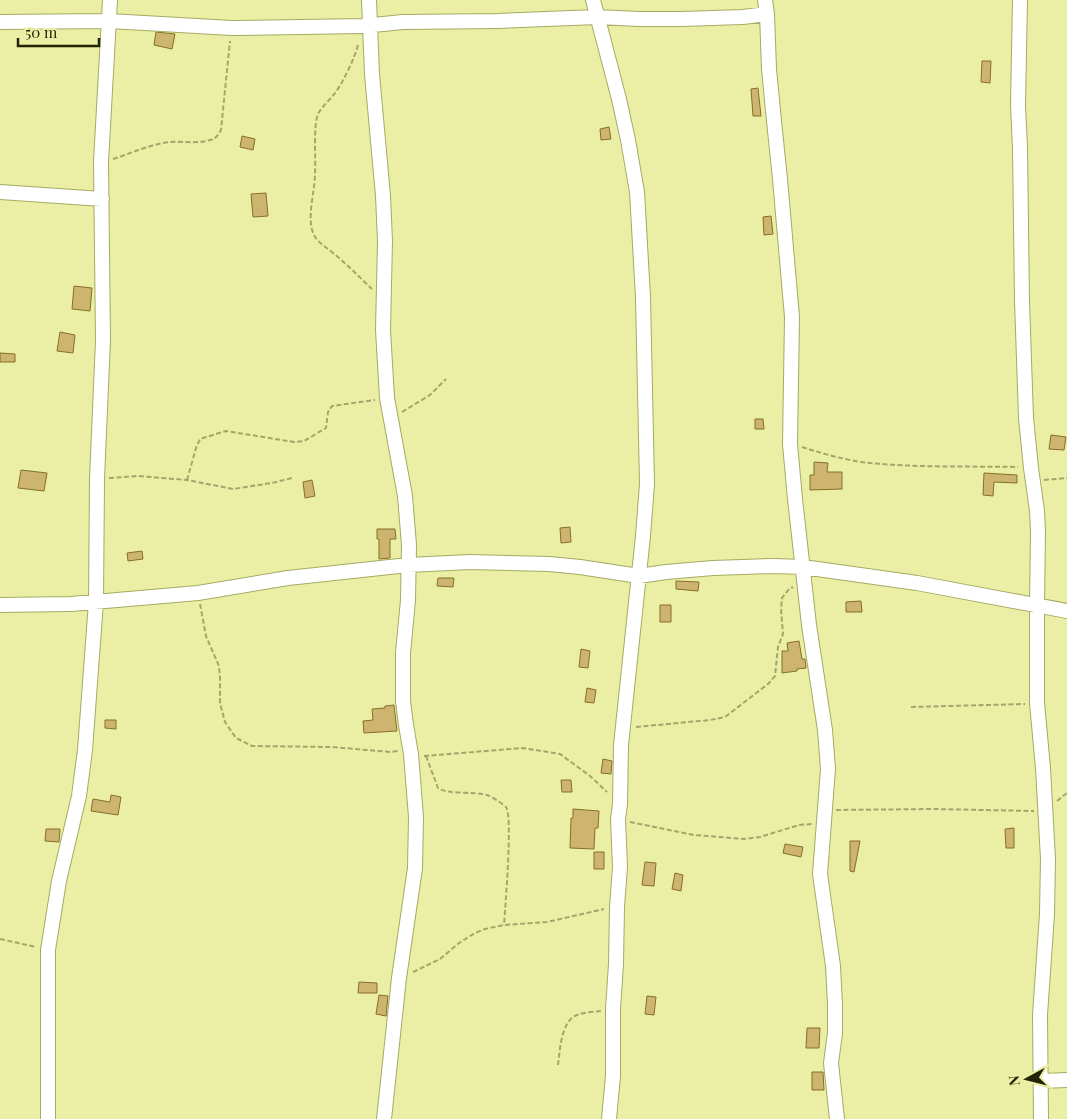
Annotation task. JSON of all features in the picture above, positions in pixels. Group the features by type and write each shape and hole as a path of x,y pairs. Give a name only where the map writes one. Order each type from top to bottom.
{"street":[{"path":"48,1119 48,950 59,881 79,796 85,750 96,602 97,480 103,340 101,162 110,0"},
{"path":"369,0 366,26 383,196 385,241 383,330 387,398 406,496 409,545 408,600 403,652 403,702 411,754 416,817 415,868 384,1119"},
{"path":"593,0 619,99 637,192 647,484 622,728 618,819 620,867 613,1009 613,1076 609,1119"},
{"path":"765,0 769,69 792,317 790,444 809,625 825,730 828,769 820,874 833,966 835,1033 832,1064 837,1119"},
{"path":"1020,0 1018,105 1022,301 1026,418 1038,532 1037,703 1048,859 1040,1015 1041,1119"},
{"path":"0,22 108,21 232,28 366,26 403,22 597,17 682,20 767,14"},
{"path":"0,192 102,199"},
{"path":"0,605 71,604 198,593 288,578 408,565 470,562 549,564 639,576 713,568 772,566 803,573 917,583 1067,612"},
{"path":"1041,1081 1067,1080"}],"path":[{"path":"366,26 356,54 337,92 320,110 318,115 311,223 313,234 319,242 334,253 383,299"},
{"path":"101,162 159,144 208,141 218,135 222,130 232,28"},
{"path":"391,419 430,395 446,379"},
{"path":"186,480 200,439 226,431 294,442 304,441 326,428 328,412 332,406 387,398"},
{"path":"790,444 860,462 1067,478"},
{"path":"97,480 121,476 138,476 186,480 233,489 292,478"},
{"path":"622,728 725,717 768,684 775,676 778,647 783,634 782,598 803,573"},
{"path":"198,593 206,636 219,666 220,703 225,722 236,738 252,746 332,747 390,752 406,751 411,754 425,756 523,748 560,754 590,776 620,804"},
{"path":"911,707 1037,703"},
{"path":"425,756 438,788 489,795 506,807 509,815 504,925"},
{"path":"618,819 694,835 744,839 760,837 824,817 934,810 1045,811"},
{"path":"400,978 440,958 459,943 485,929 504,925 546,922 617,907"},
{"path":"0,939 48,950"},
{"path":"558,1064 562,1034 570,1020 578,1014 613,1009"}],"building":[{"path":"156,32 175,34 172,49 154,45"},
{"path":"982,61 991,61 990,83 981,82"},
{"path":"758,88 761,116 753,116 751,89"},
{"path":"609,127 611,139 601,140 600,129"},
{"path":"242,136 255,139 253,150 240,147"},
{"path":"266,193 268,216 253,217 251,194"},
{"path":"771,216 773,234 764,235 763,217"},
{"path":"74,286 92,288 90,311 72,309"},
{"path":"60,332 75,335 73,353 57,351"},
{"path":"0,353 15,354 15,362 0,362"},
{"path":"755,419 763,419 764,429 755,429"},
{"path":"1051,435 1066,437 1064,450 1049,449"},
{"path":"814,462 828,463 827,472 842,472 842,489 810,490 810,475 814,475"},
{"path":"21,470 47,473 44,491 18,488"},
{"path":"984,473 1017,475 1017,483 994,482 993,496 983,495"},
{"path":"312,480 315,496 305,498 303,482"},
{"path":"570,527 571,542 561,543 560,528"},
{"path":"377,529 395,529 396,539 390,539 390,558 379,559"},
{"path":"142,551 143,559 128,561 127,553"},
{"path":"438,578 454,578 453,587 437,586"},
{"path":"676,581 699,582 698,591 676,589"},
{"path":"861,601 862,612 846,612 846,602"},
{"path":"660,605 671,605 671,622 660,622"},
{"path":"799,641 802,659 805,659 806,668 782,673 782,651 788,651 787,643"},
{"path":"581,649 590,651 588,668 579,667"},
{"path":"587,688 596,690 594,703 585,702"},
{"path":"394,705 397,731 364,733 363,721 373,720 372,709"},
{"path":"105,720 116,720 116,729 105,728"},
{"path":"603,759 612,761 611,774 601,773"},
{"path":"561,780 571,780 572,792 562,792"},
{"path":"111,795 121,797 118,815 91,811 93,799 110,802"},
{"path":"573,809 599,811 598,828 595,828 594,849 570,848"},
{"path":"1014,828 1014,848 1006,848 1005,829"},
{"path":"46,829 60,829 59,842 45,841"},
{"path":"850,841 860,841 854,872 850,871"},
{"path":"785,844 803,847 801,857 783,853"},
{"path":"594,852 604,852 604,869 594,869"},
{"path":"645,862 656,863 654,886 642,885"},
{"path":"675,873 683,875 681,891 672,889"},
{"path":"359,982 377,983 377,993 358,993"},
{"path":"379,995 388,996 386,1016 376,1014"},
{"path":"647,996 656,997 654,1015 645,1014"},
{"path":"807,1028 820,1028 819,1048 806,1048"},
{"path":"812,1072 823,1072 824,1090 812,1090"}]}
